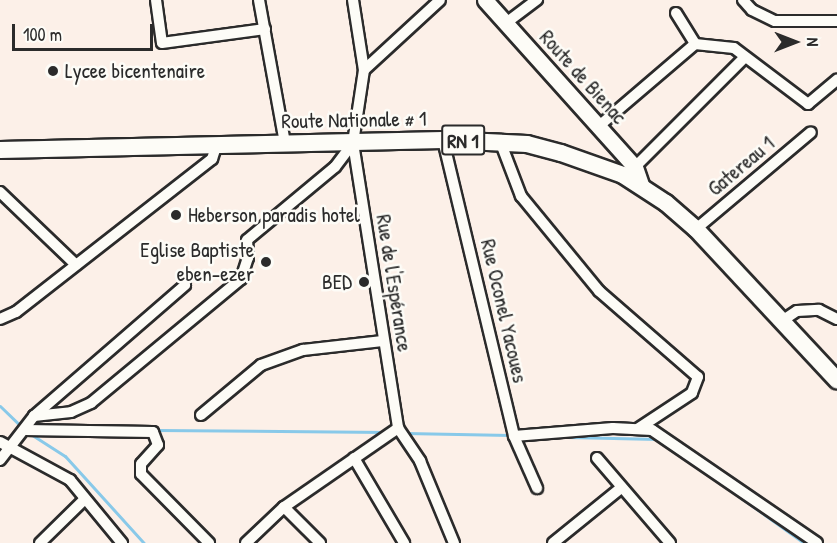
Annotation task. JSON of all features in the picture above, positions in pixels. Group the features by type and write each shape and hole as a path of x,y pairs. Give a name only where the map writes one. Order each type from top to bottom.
{"main road":[{"name":"Route de Bienac","path":"485,0 634,167 642,187"},
{"name":"Route Nationale # 1","path":"0,150 353,144 443,140 527,144 587,161 642,187 696,229 837,380"}],"street":[{"path":"156,0 162,43 265,29"},
{"path":"259,0 285,144"},
{"path":"34,416 71,412 107,391 241,279 248,258 247,240 335,167 353,144 364,70 353,0"},
{"path":"364,70 440,0"},
{"path":"506,22 537,0"},
{"path":"743,0 752,10 776,21 837,21"},
{"path":"676,13 695,44"},
{"path":"599,126 695,44 734,48 744,58 808,104 837,80"},
{"path":"634,167 744,58"},
{"name":"Gatereau 1","path":"696,229 811,132"},
{"name":"Rue Oconel Yacoues","path":"443,140 514,436 537,488"},
{"path":"500,141 521,196 599,291 698,377 692,393 639,428"},
{"name":"Rue de l'Espérance","path":"353,144 382,341 398,428"},
{"path":"0,319 16,312 212,159 216,147"},
{"path":"0,192 76,265"},
{"path":"0,460 34,416 185,285"},
{"path":"782,321 797,311 819,310 837,319"},
{"path":"201,416 261,365 303,350 382,341"},
{"path":"246,543 284,507 398,428 420,461 454,543"},
{"path":"514,436 639,428 666,436 818,543"},
{"path":"25,430 153,432 158,445 141,464 141,474 209,543"},
{"path":"0,442 58,470 122,543"},
{"path":"354,458 404,543"},
{"path":"597,458 670,543"},
{"path":"554,543 621,488"},
{"path":"40,543 85,499"},
{"path":"284,507 320,543"}],"waterway":[{"path":"0,406 22,427"},
{"path":"156,430 386,432"},
{"path":"29,433 65,456 144,543"},
{"path":"405,433 512,435"},
{"path":"567,437 659,439"},
{"path":"737,495 804,543"}],"place":[{"name":"Lycee bicentenaire","path":"53,71"},
{"name":"Heberson paradis hotel","path":"176,215"},
{"name":"Eglise Baptiste eben-ezer","path":"266,262"},
{"name":"BED","path":"364,282"}]}
